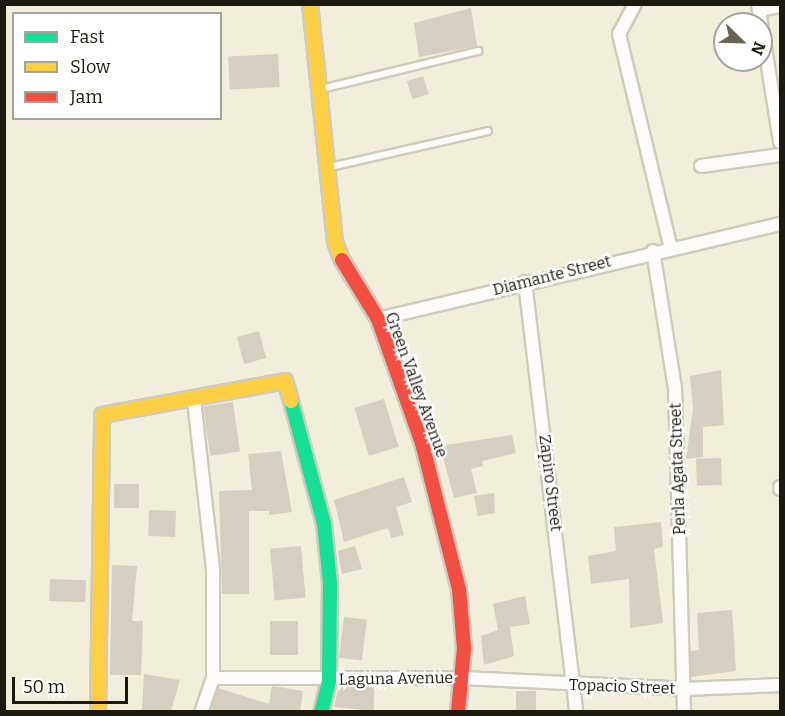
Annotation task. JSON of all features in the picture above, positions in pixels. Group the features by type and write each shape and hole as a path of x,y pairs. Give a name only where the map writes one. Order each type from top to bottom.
{"street":[{"name":"Green Valley Avenue","path":"310,4 335,242 346,270 378,319 422,443 459,590 463,678 458,711"},
{"path":"635,4 619,34 671,249"},
{"path":"780,6 758,7 780,142"},
{"path":"700,166 780,155"},
{"name":"Diamante Street","path":"378,319 653,251 780,224"},
{"name":"Perla Agata Street","path":"653,251 675,388 684,711"},
{"name":"Zapiro Street","path":"525,282 575,685 576,711"},
{"path":"98,711 102,416 285,381 324,524 330,583 329,681 321,711"},
{"path":"194,400 213,569 213,678 201,711"},
{"name":"Laguna Avenue","path":"213,678 329,681 463,678"},
{"name":"Topacio Street","path":"463,678 685,689 780,685"}],"lane":[{"path":"318,90 478,51"},
{"path":"327,168 488,131"}],"building":[{"path":"471,8 477,46 419,57 414,23"},
{"path":"278,54 280,87 230,90 228,57"},
{"path":"423,76 429,94 413,99 407,81"},
{"path":"259,331 266,358 244,364 237,337"},
{"path":"721,370 724,425 703,427 703,457 686,459 693,408 690,376"},
{"path":"384,399 399,447 369,456 354,408"},
{"path":"233,402 240,452 210,456 203,406"},
{"path":"512,435 516,453 482,461 483,466 471,469 477,493 454,498 440,446"},
{"path":"281,451 292,512 269,515 269,511 249,511 249,594 222,594 219,491 252,490 248,454"},
{"path":"721,458 722,485 697,486 696,459"},
{"path":"404,477 412,502 396,507 404,535 391,538 388,528 344,542 334,500"},
{"path":"114,484 139,484 139,508 114,508"},
{"path":"494,493 495,513 478,516 474,496"},
{"path":"149,510 176,511 175,537 148,536"},
{"path":"661,522 663,547 654,549 663,623 630,628 629,579 591,584 588,556 616,551 614,527"},
{"path":"301,546 306,598 275,601 270,549"},
{"path":"355,546 362,569 342,574 338,551"},
{"path":"112,565 137,566 132,621 143,621 141,675 110,675"},
{"path":"50,579 86,580 85,602 49,601"},
{"path":"525,596 530,624 510,627 514,656 484,665 481,636 498,630 493,604"},
{"path":"732,610 736,671 691,677 691,651 699,650 697,613"},
{"path":"344,617 367,620 362,660 339,658"},
{"path":"270,621 298,621 298,655 270,655"},
{"path":"144,674 180,680 171,711 142,711"},
{"path":"272,686 303,691 300,711 210,711 218,688 269,704"},
{"path":"339,686 374,687 374,711 334,707"},
{"path":"516,691 536,691 536,711 516,711"}],"traffic: fast":[{"path":"291,401 324,524 330,583 329,681 321,712"}],"traffic: slow":[{"path":"310,4 335,242 342,260"},
{"path":"98,712 102,415 285,381 291,401"}],"traffic: jam":[{"path":"342,260 378,319 422,443 459,589 464,648 458,712"}]}
